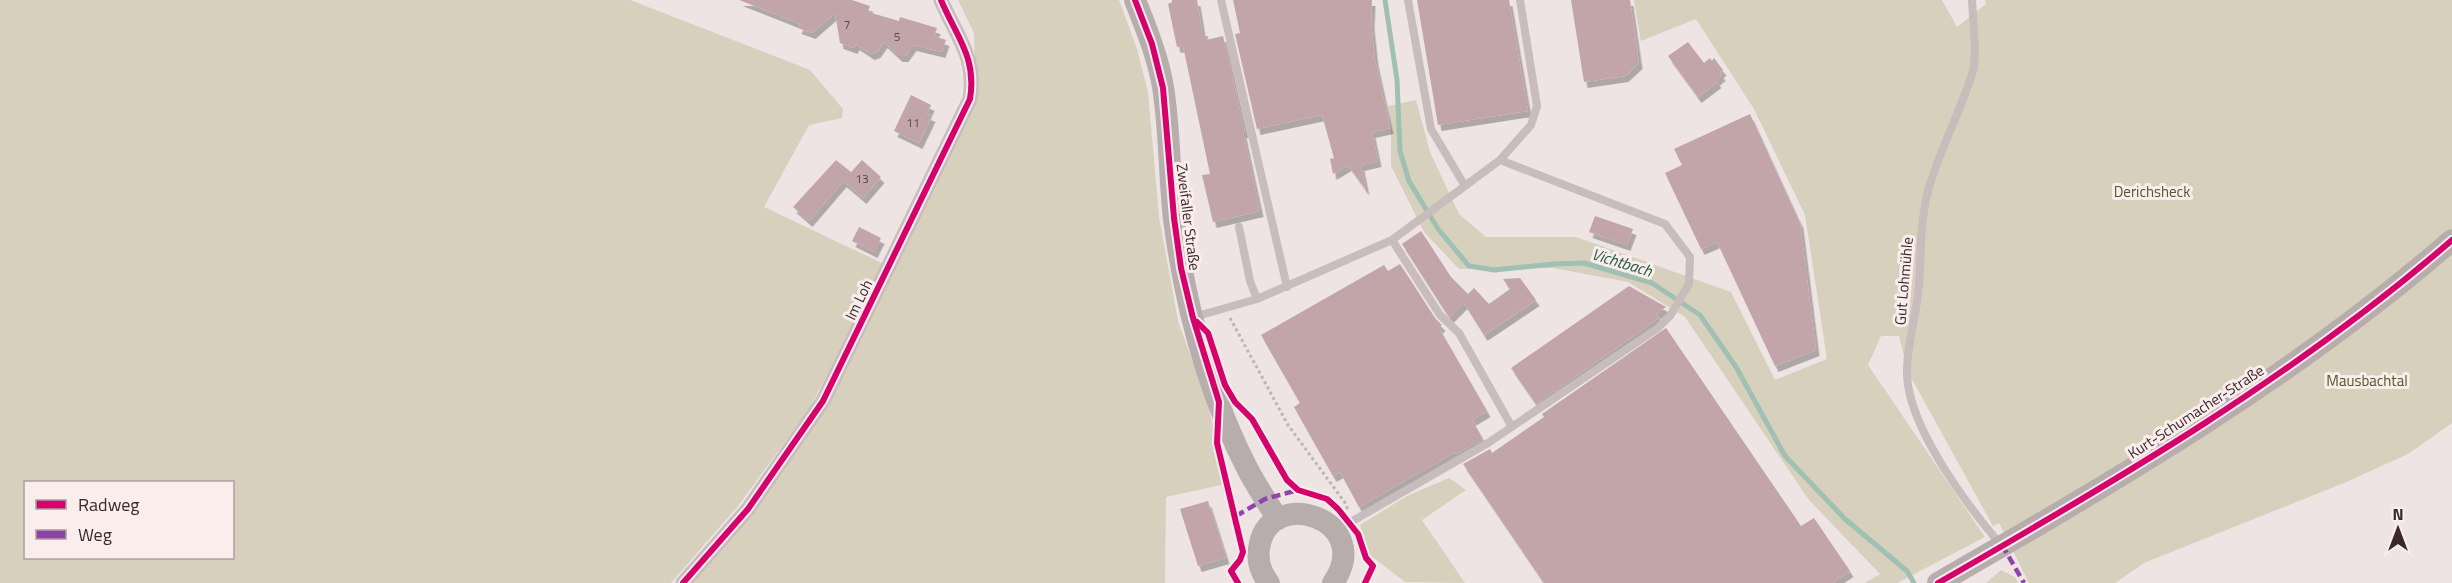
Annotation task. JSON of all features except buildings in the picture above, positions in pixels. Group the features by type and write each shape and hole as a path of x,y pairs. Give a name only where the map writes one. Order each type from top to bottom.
{"main road":[{"name":"Zweifaller Straße","path":"1135,0 1152,44 1163,88 1174,218 1181,268 1192,318 1208,371 1232,434 1249,472 1278,519"},
{"name":"Kurt-Schumacher-Straße","path":"1940,581 2137,466 2258,388 2367,308 2452,240"},
{"path":"1262,581 1259,545 1263,535 1278,519 1289,514 1302,513 1315,515 1326,522 1343,526 1342,580"}],"street":[{"name":"Im Loh","path":"683,583 748,508 823,401 970,99 972,69 966,49 941,0"}],"lane":[{"path":"1221,0 1287,287"},
{"path":"1408,0 1431,129 1465,186"},
{"path":"1192,318 1257,299 1392,240 1500,160 1531,125 1537,106 1520,0"},
{"name":"Gut Lohmühle","path":"1972,0 1974,67 1927,195 1921,234 1919,286 1907,374 1910,395 1932,444 1976,515 2002,545"},
{"path":"1343,526 1512,427 1658,328 1670,315 1689,284 1690,257 1665,224 1500,160"},
{"path":"1239,227 1250,281 1257,299"},
{"path":"1392,240 1440,315 1458,333 1512,427"}],"path":[{"path":"1224,308 1288,424 1346,504 1343,526"}],"green space":[{"path":"0,0 630,0 810,70 843,109 842,118 809,125 764,207 884,264 875,286 809,409 738,506 671,583 0,583"},
{"path":"958,0 1119,0 1137,49 1148,92 1159,217 1178,321 1208,404 1226,484 1166,497 1165,583 690,583 781,475 829,402 976,101 974,33"},
{"path":"1634,0 1942,0 1957,27 1986,4 1985,0 2452,0 2452,423 2408,454 2344,483 2144,563 2115,583 2029,583 1999,523 1993,526 1908,372 1899,336 1881,336 1868,365 1985,537 1897,583 1864,583 1880,574 1809,500 1685,317 1628,282 1553,268 1459,269 1424,232 1391,166 1391,128 1388,106 1416,100 1430,152 1459,214 1486,237 1576,237 1731,292 1775,380 1827,359 1805,215 1754,109 1696,19 1641,41"},
{"path":"1449,478 1466,490 1422,520 1465,583 1405,582 1370,555 1360,525 1407,496"},
{"path":"2001,570 2015,577 2018,583 1986,583"}],"waterway":[{"name":"Vichtbach","path":"1385,0 1397,80 1400,151 1409,181 1438,229 1469,266 1494,270 1584,263 1652,283 1700,315 1736,367 1785,456 1845,519 1907,571 1914,583"}],"marked path":[{"path":"1236,516 1265,499 1298,490"},
{"path":"2002,545 2024,583"}],"cycle path":[{"path":"683,583 748,509 823,401 970,99 971,71 968,59 941,0"},
{"path":"1135,0 1152,44 1163,88 1174,218 1181,268 1193,318 1219,402 1217,443 1243,552 1231,571 1238,583"},
{"path":"1938,583 2072,505 2204,424 2331,336 2452,240"},
{"path":"1197,322 1208,333 1225,385 1235,402 1252,419 1287,480 1298,490 1327,499 1358,534 1366,558 1373,566 1365,583"}],"park label":[{"name":"Derichsheck","path":"2152,192"},
{"name":"Mausbachtal","path":"2367,381"}]}
